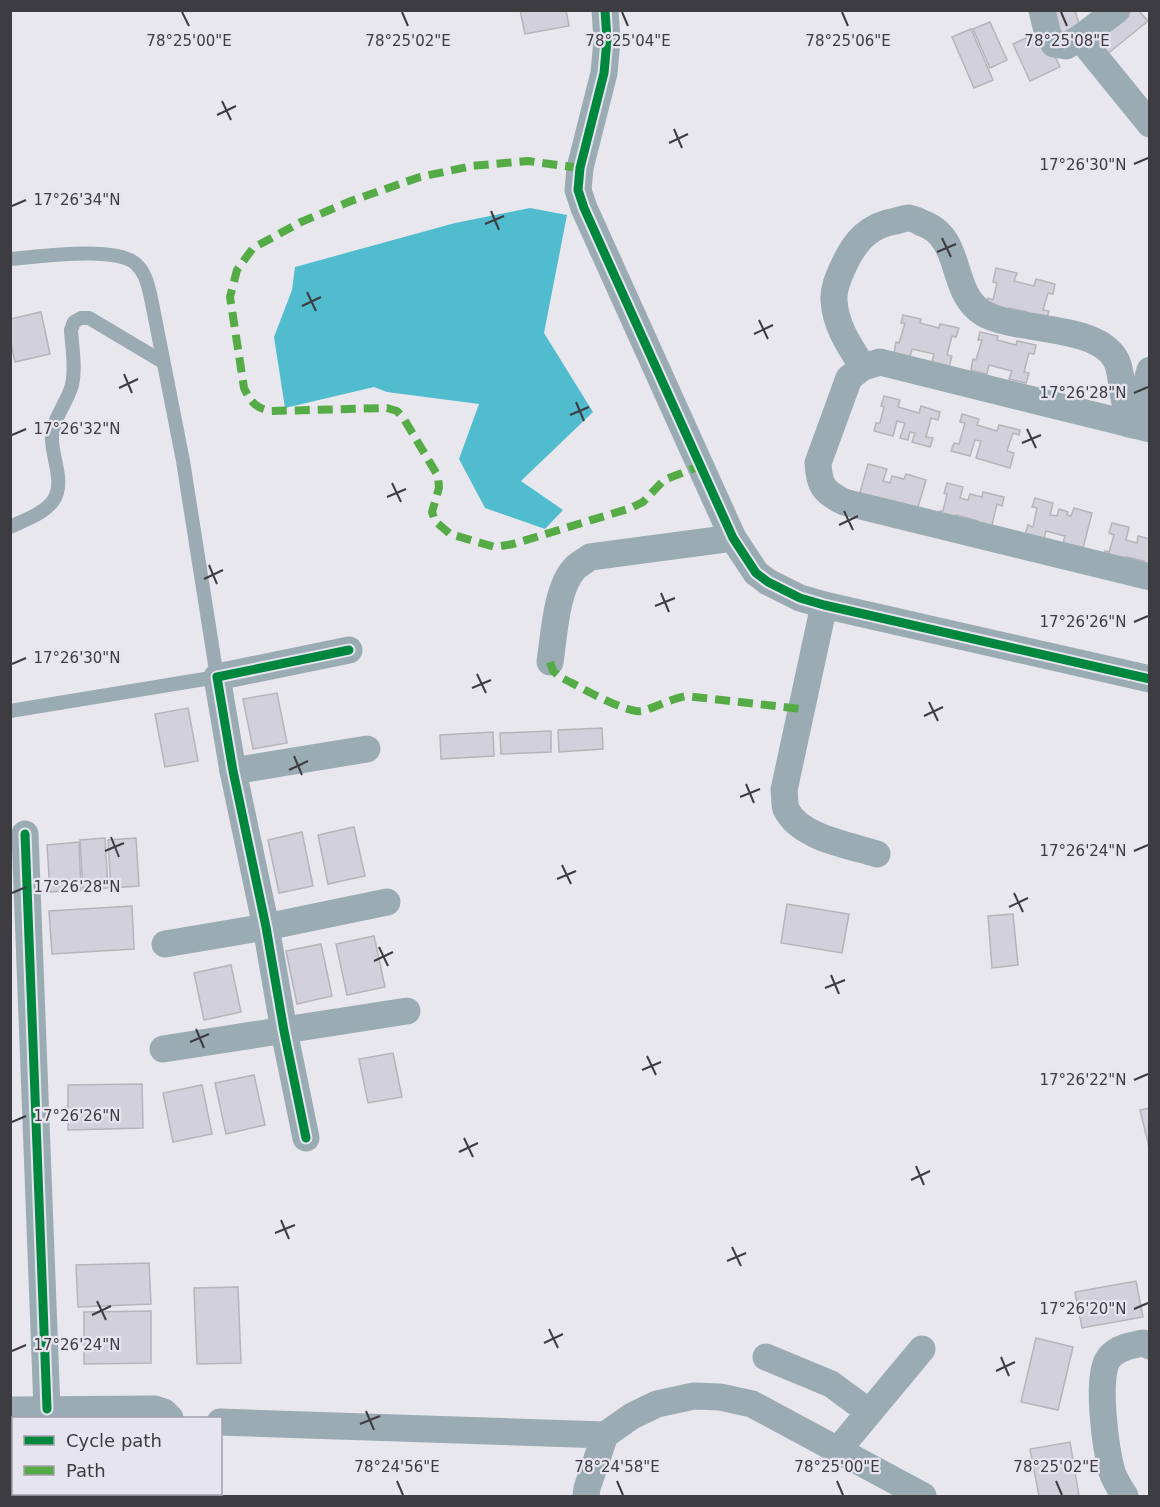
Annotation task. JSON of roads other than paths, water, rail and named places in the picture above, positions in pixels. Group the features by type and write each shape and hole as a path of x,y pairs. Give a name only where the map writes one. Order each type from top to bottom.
{"street":[{"path":"605,10 607,40 604,73 580,168 578,190 584,208 733,538 756,573 768,582 800,598 824,605 1149,679"},
{"path":"1042,10 1048,35 1054,44 1066,46 1117,10"},
{"path":"1080,38 1149,124"},
{"path":"863,367 848,344 839,323 834,300 838,279 851,250 864,234 883,223 910,218 933,226 946,240 966,294 976,309 1003,321 1077,334 1105,347 1116,359 1138,426"},
{"path":"1138,426 880,362 863,367 849,378 818,464 822,488 844,502 1149,577"},
{"path":"1138,426 1149,370"},
{"path":"550,662 562,593 567,579 582,562 590,557 733,538"},
{"path":"824,605 784,790 785,807 796,824 808,832 877,854"},
{"path":"306,1138 266,927 233,771 218,677 349,650"},
{"path":"233,771 367,749"},
{"path":"25,834 47,1409"},
{"path":"165,944 266,927 387,902"},
{"path":"163,1049 407,1011"},
{"path":"1125,1497 1117,1484 1109,1456 1104,1423 1103,1377 1110,1356 1120,1350 1143,1343 1149,1346"},
{"path":"838,1450 922,1349"},
{"path":"766,1357 831,1384 870,1412"},
{"path":"222,1422 604,1435 632,1416 657,1404 693,1396 720,1397 752,1404 923,1497"},
{"path":"10,1410 155,1409 164,1412 168,1417"},
{"path":"586,1497 604,1435"}],"lane":[{"path":"10,259 101,253 126,257 137,265 149,287 183,461 218,677 10,711"},
{"path":"10,527 41,512 58,491 52,431 72,384 71,330 74,322 81,318 89,318 164,362"}],"water":[{"path":"530,208 567,215 544,333 593,412 521,481 563,510 545,529 485,508 459,459 479,404 387,392 374,387 285,408 274,337 292,290 295,267 455,223"}]}
